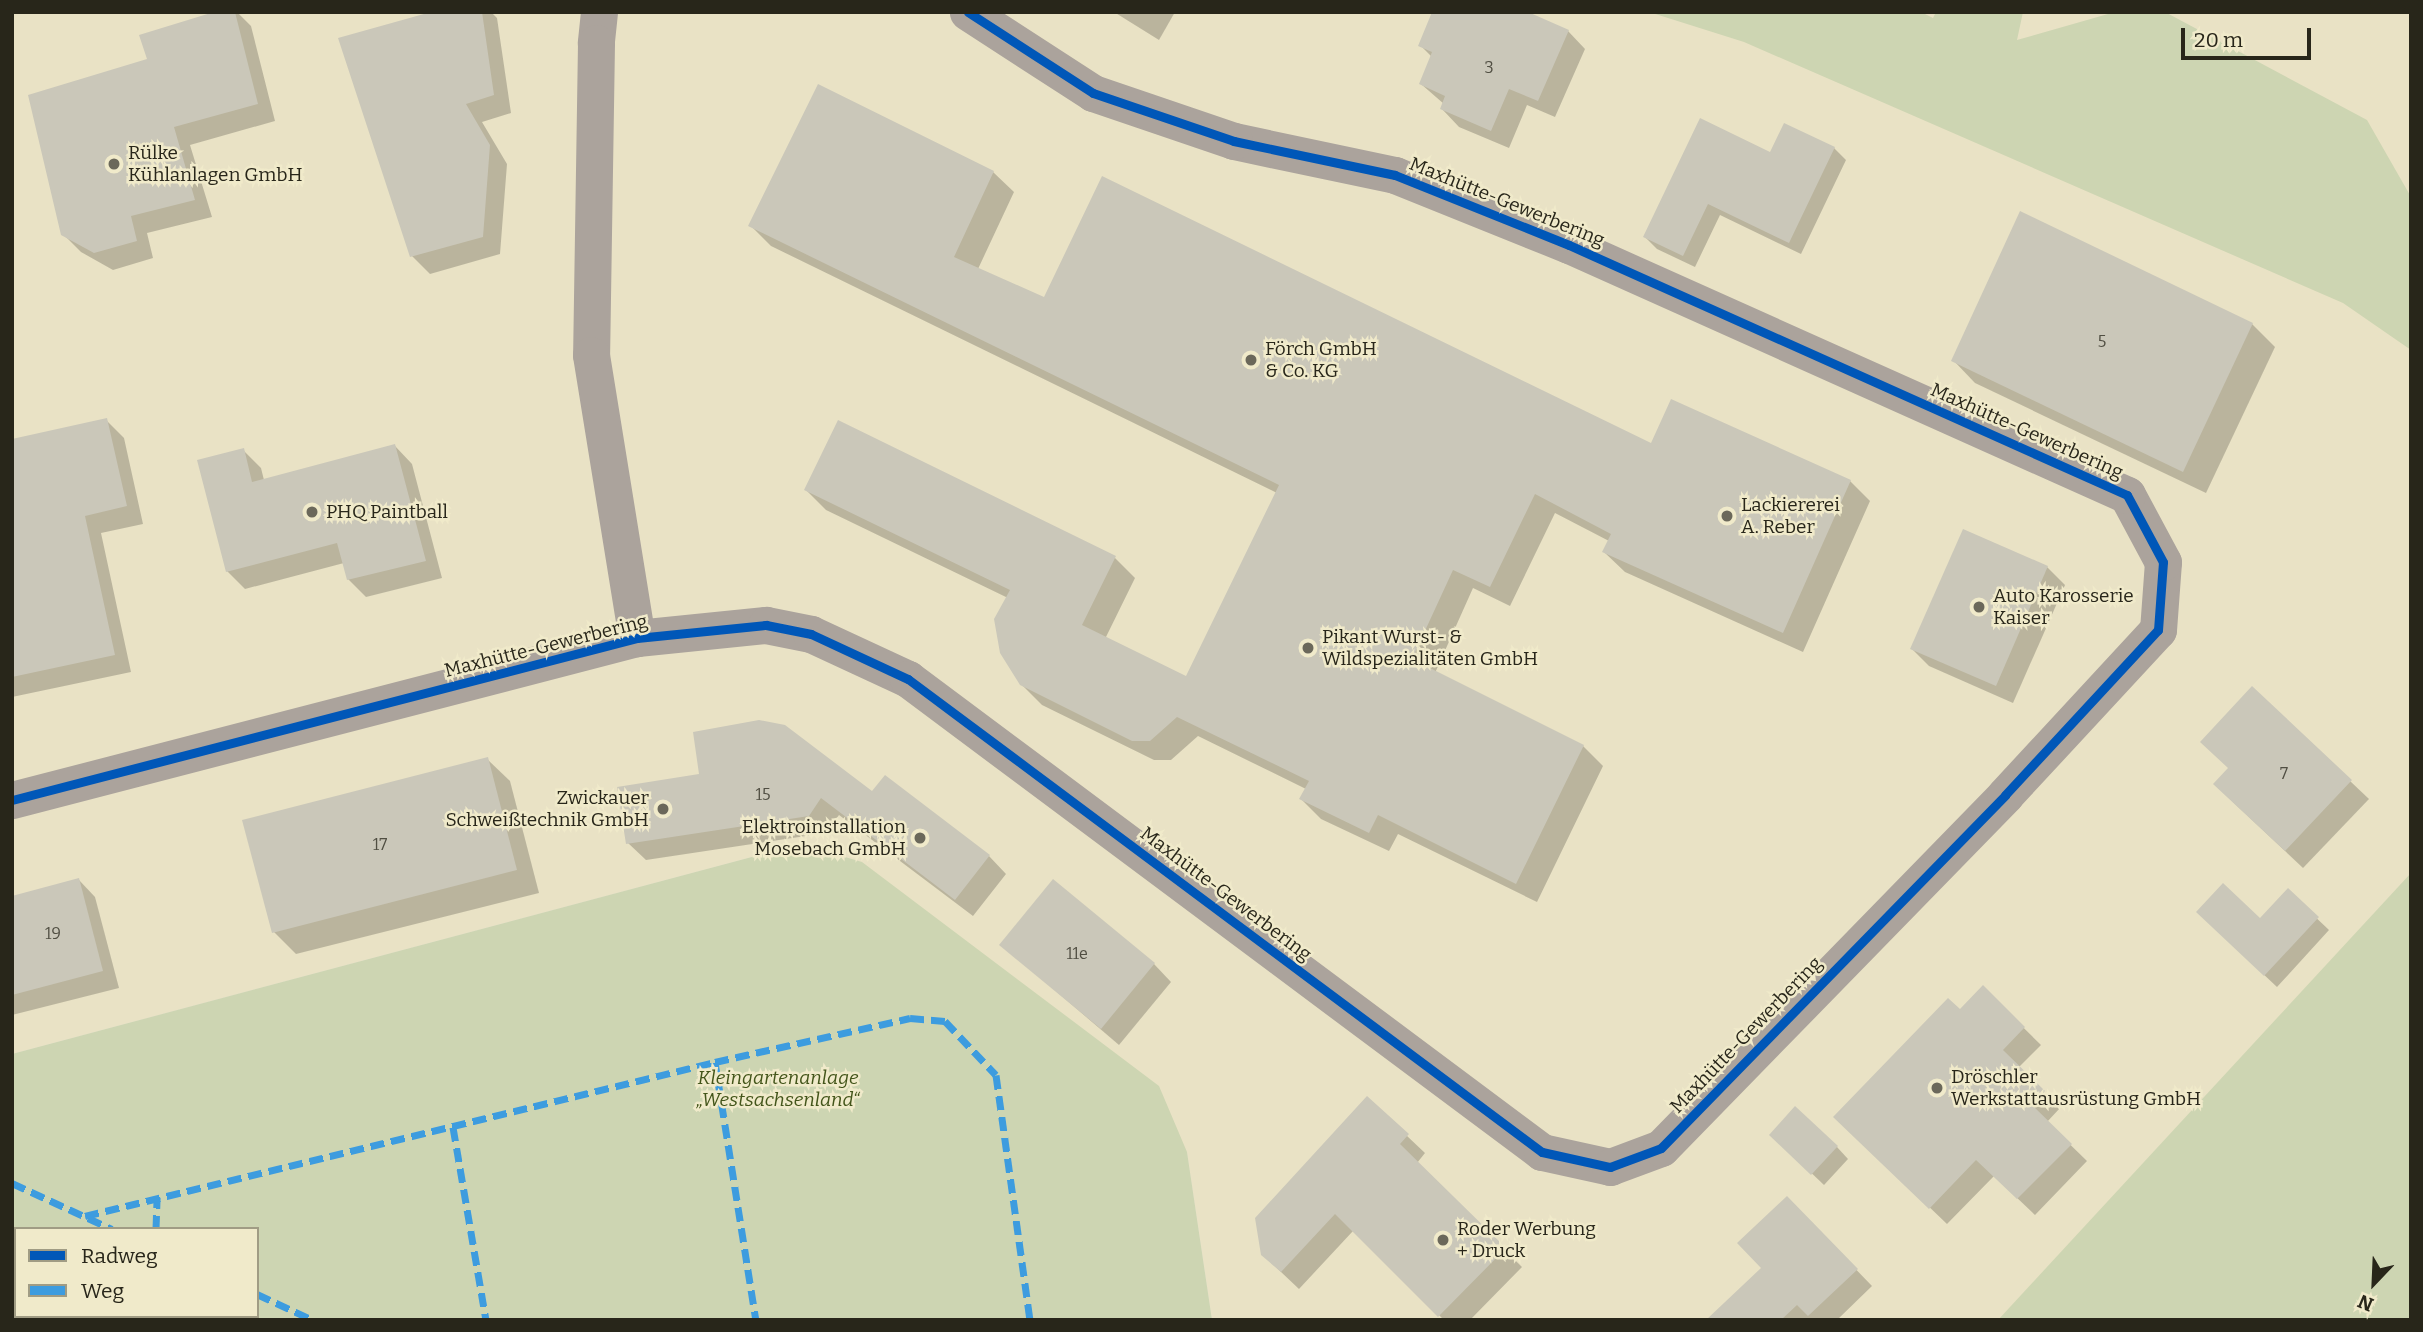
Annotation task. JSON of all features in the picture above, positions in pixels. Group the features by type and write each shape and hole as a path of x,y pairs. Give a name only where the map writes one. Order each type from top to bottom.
{"street":[{"name":"Maxhütte-Gewerbering","path":"600,12 596,43 591,355 637,638"},
{"name":"Maxhütte-Gewerbering","path":"12,800 637,638 766,625 811,634 908,679 1542,1152 1610,1167 1661,1148 2006,795 2158,630 2163,562 2127,495 1569,245 1395,175 1234,141 1093,93 968,12"}],"shaded area":[{"path":"12,12 2411,12 2411,1320 1212,1320 1187,1152 801,844 12,1054"}],"green space":[{"path":"1649,12 1921,12 1933,18 1936,12 2023,12 2017,40 2115,12 2165,12 2367,120 2411,197 2411,350 2343,303 1744,42"},
{"name":"Kleingartenanlage „Westsachsenland“","path":"801,844 862,862 1159,1086 1187,1152 1212,1320 12,1320 12,1054"},
{"path":"2411,873 2411,1320 1998,1320"}],"building":[{"name":"Rülke Kühlanlagen GmbH","path":"214,12 235,12 258,104 174,127 195,200 131,216 137,241 94,253 61,235 28,95 147,59 139,35"},
{"path":"431,12 482,12 494,95 466,104 490,145 483,237 410,257 338,38"},
{"path":"1432,12 1528,12 1569,30 1538,101 1509,89 1491,131 1440,109 1445,96 1419,84 1432,52 1418,46"},
{"path":"818,84 994,171 954,257 1044,297 1102,176 1651,443 1671,399 1851,480 1783,633 1602,552 1611,534 1535,494 1490,587 1453,570 1412,659 1584,745 1516,884 1378,815 1369,833 1299,799 1309,781 1177,717 1150,741 1132,741 1020,685 1000,653 994,619 1010,590 804,490 838,420 1116,556 1082,625 1186,676 1279,485 748,226"},
{"path":"1700,118 1770,152 1784,123 1835,147 1789,243 1708,204 1683,256 1643,237"},
{"path":"2020,211 2253,323 2183,472 1951,361"},
{"path":"107,418 127,506 85,516 115,655 12,677 12,439"},
{"name":"PHQ Paintball","path":"395,444 426,561 347,580 337,543 226,572 197,460 244,448 252,482"},
{"name":"Auto Karosserie Kaiser","path":"1963,529 2048,566 1996,686 1910,649"},
{"path":"2252,686 2352,780 2285,851 2213,784 2228,768 2200,742"},
{"path":"759,720 785,725 872,791 885,775 990,855 955,900 821,798 809,816 626,844 617,787 699,774 693,732"},
{"path":"488,757 517,870 272,933 242,820"},
{"path":"79,878 103,971 12,995 12,896"},
{"path":"1053,879 1155,963 1101,1029 999,945"},
{"path":"2223,883 2260,918 2288,888 2319,917 2264,976 2196,912"},
{"path":"1983,985 2025,1027 2003,1050 2045,1091 2031,1104 2072,1144 2017,1199 1976,1160 1929,1209 1833,1117 1948,998 1960,1009"},
{"path":"1367,1096 1409,1134 1400,1144 1506,1248 1438,1317 1335,1214 1281,1272 1261,1255 1255,1218"},
{"path":"1795,1106 1838,1146 1811,1175 1769,1135"},
{"path":"1787,1196 1858,1269 1808,1316 1797,1305 1781,1320 1706,1320 1761,1268 1737,1243"}],"marked path":[{"path":"85,1216 715,1062 910,1018 945,1021 996,1075 1030,1320"},
{"path":"715,1062 756,1320"},
{"path":"453,1127 486,1320"},
{"path":"12,1183 108,1227"},
{"path":"156,1227 157,1197"},
{"path":"259,1295 313,1320"}],"cycle path":[{"path":"12,800 637,638 766,625 811,634 908,679 1542,1152 1610,1167 1661,1148 2005,795 2158,630 2163,562 2127,495 1569,245 1395,175 1234,141 1093,93 968,12"}],"place":[{"name":"Rülke Kühlanlagen GmbH","path":"114,164"},
{"name":"Förch GmbH & Co. KG","path":"1251,360"},
{"name":"PHQ Paintball","path":"312,512"},
{"name":"Lackiererei A. Reber","path":"1727,516"},
{"name":"Auto Karosserie Kaiser","path":"1979,607"},
{"name":"Pikant Wurst- & Wildspezialitäten GmbH","path":"1308,648"},
{"name":"Zwickauer Schweißtechnik GmbH","path":"663,809"},
{"name":"Elektroinstallation Mosebach GmbH","path":"920,838"},
{"name":"Dröschler Werkstattausrüstung GmbH","path":"1937,1088"},
{"name":"Roder Werbung + Druck","path":"1443,1240"}]}
